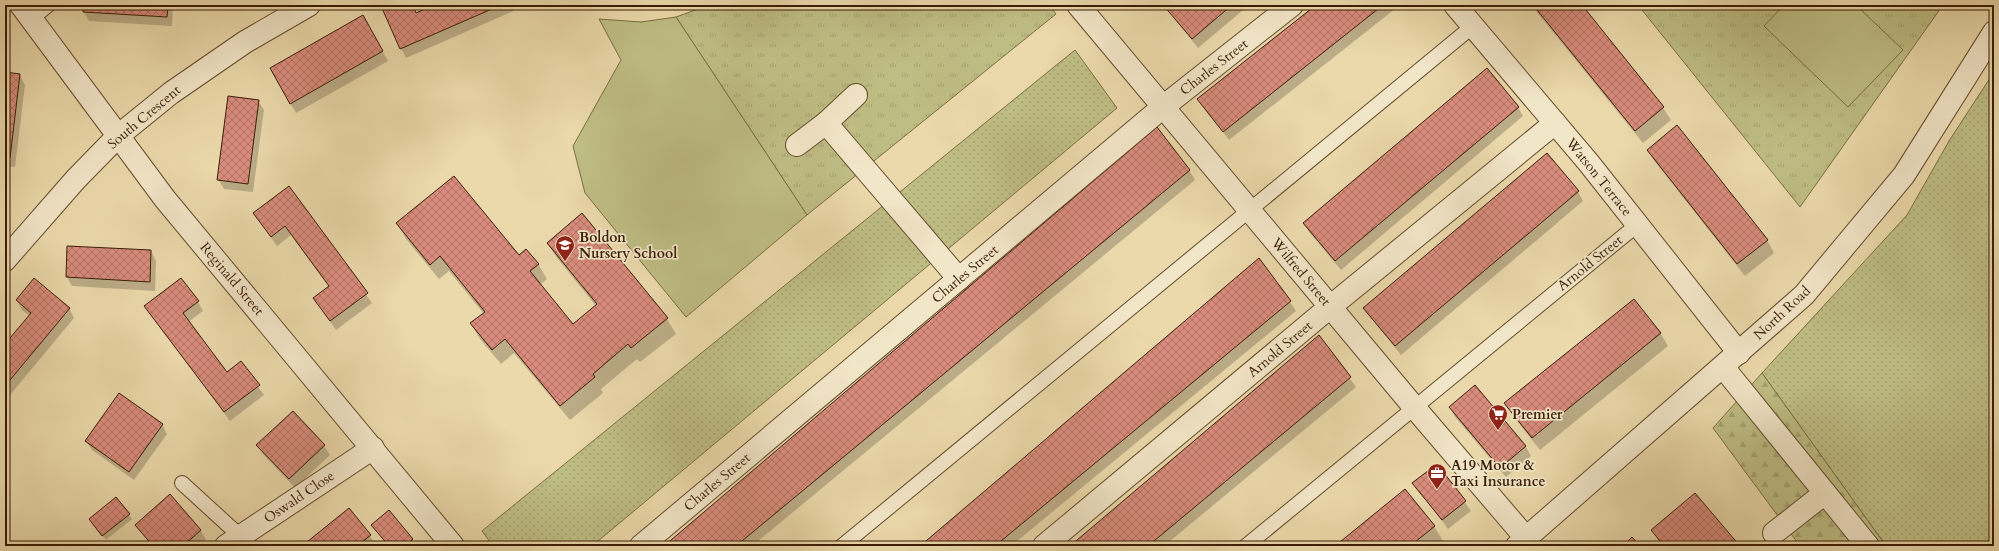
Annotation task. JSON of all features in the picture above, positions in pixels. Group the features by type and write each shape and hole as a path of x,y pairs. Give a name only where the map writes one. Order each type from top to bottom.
{"street":[{"name":"South Crescent","path":"5,260 76,180 118,136 171,93 245,42 309,5"},
{"name":"Charles Street","path":"641,546 1163,107 1292,5"},
{"name":"Watson Terrace","path":"1456,5 1637,224 1825,493 1868,546"},
{"name":"Wilfred Street","path":"1086,8 1163,107 1414,407 1521,542"},
{"name":"Reginald Street","path":"26,12 165,199 373,448 446,544"},
{"name":"North Road","path":"1521,542 1804,295 1904,174 1994,32"},
{"path":"797,145 826,123 856,95"},
{"path":"826,123 959,279"},
{"name":"Arnold Street","path":"1044,546 1330,307 1555,123"},
{"name":"Oswald Close","path":"233,541 373,448"},
{"path":"1774,533 1825,493"}],"lane":[{"path":"26,12 48,5"},
{"path":"842,546 1473,26"},
{"name":"Arnold Street","path":"1246,546 1637,224"},
{"path":"182,483 233,541"}],"green space":[{"path":"709,5 881,5 883,7 885,5 1049,5 1056,14 807,215 676,17"},
{"path":"1638,5 1943,5 1800,207"},
{"path":"1784,5 1856,5 1903,50 1848,107 1764,26"},
{"path":"676,17 807,215 686,317 585,193 573,146 621,60 599,19 641,22"},
{"path":"1075,50 1117,108 592,546 493,546 482,531"},
{"path":"1994,72 1994,546 1886,546 1762,373 1907,215 1949,141"},
{"path":"1762,373 1886,546 1800,546 1713,428"}],"building":[{"path":"83,5 168,5 167,17 83,12"},
{"path":"413,5 416,13 434,5 501,5 400,49 381,6"},
{"path":"1163,5 1232,5 1192,39"},
{"path":"1316,5 1383,5 1223,132 1197,99"},
{"path":"1533,5 1582,5 1664,107 1635,131"},
{"path":"363,15 383,51 290,104 270,68"},
{"path":"1487,68 1519,107 1335,261 1303,223"},
{"path":"5,72 20,74 10,158 5,158"},
{"path":"228,96 259,100 248,184 217,180"},
{"path":"1677,125 1768,240 1737,264 1647,150"},
{"path":"1157,127 1190,170 736,546 664,546"},
{"path":"1547,153 1579,191 1395,346 1363,308"},
{"path":"454,176 519,255 526,249 539,264 530,271 573,324 597,304 547,243 582,213 668,318 631,348 628,344 593,374 595,377 560,406 505,339 492,350 470,323 485,312 440,256 430,265 396,223"},
{"path":"289,186 368,293 330,321 313,298 329,286 285,226 271,237 253,213"},
{"path":"67,246 151,250 150,282 66,277"},
{"path":"1259,258 1291,301 995,546 920,546"},
{"path":"34,278 70,308 5,386 5,344 31,313 16,300"},
{"path":"181,278 199,301 183,313 227,372 241,361 260,385 224,412 144,306"},
{"path":"1634,299 1661,333 1532,438 1504,403"},
{"path":"1319,335 1351,377 1148,546 1070,546"},
{"path":"1475,385 1526,446 1500,468 1449,407"},
{"path":"119,393 163,424 129,472 85,441"},
{"path":"293,411 325,445 289,479 256,445"},
{"path":"1437,464 1466,501 1442,520 1412,483"},
{"path":"1405,489 1435,526 1410,546 1335,546"},
{"path":"1695,493 1740,546 1664,546 1651,530"},
{"path":"170,494 201,530 183,546 153,546 135,525"},
{"path":"116,497 130,514 102,536 89,519"},
{"path":"349,508 371,535 357,546 302,546"},
{"path":"389,510 413,539 405,546 389,546 371,525"},
{"path":"1632,537 1640,546 1623,546"}],"place":[{"name":"Boldon Nursery School","path":"565,262"},
{"name":"Premier","path":"1498,431"},
{"name":"A19 Motor & Taxi Insurance","path":"1437,490"}]}
